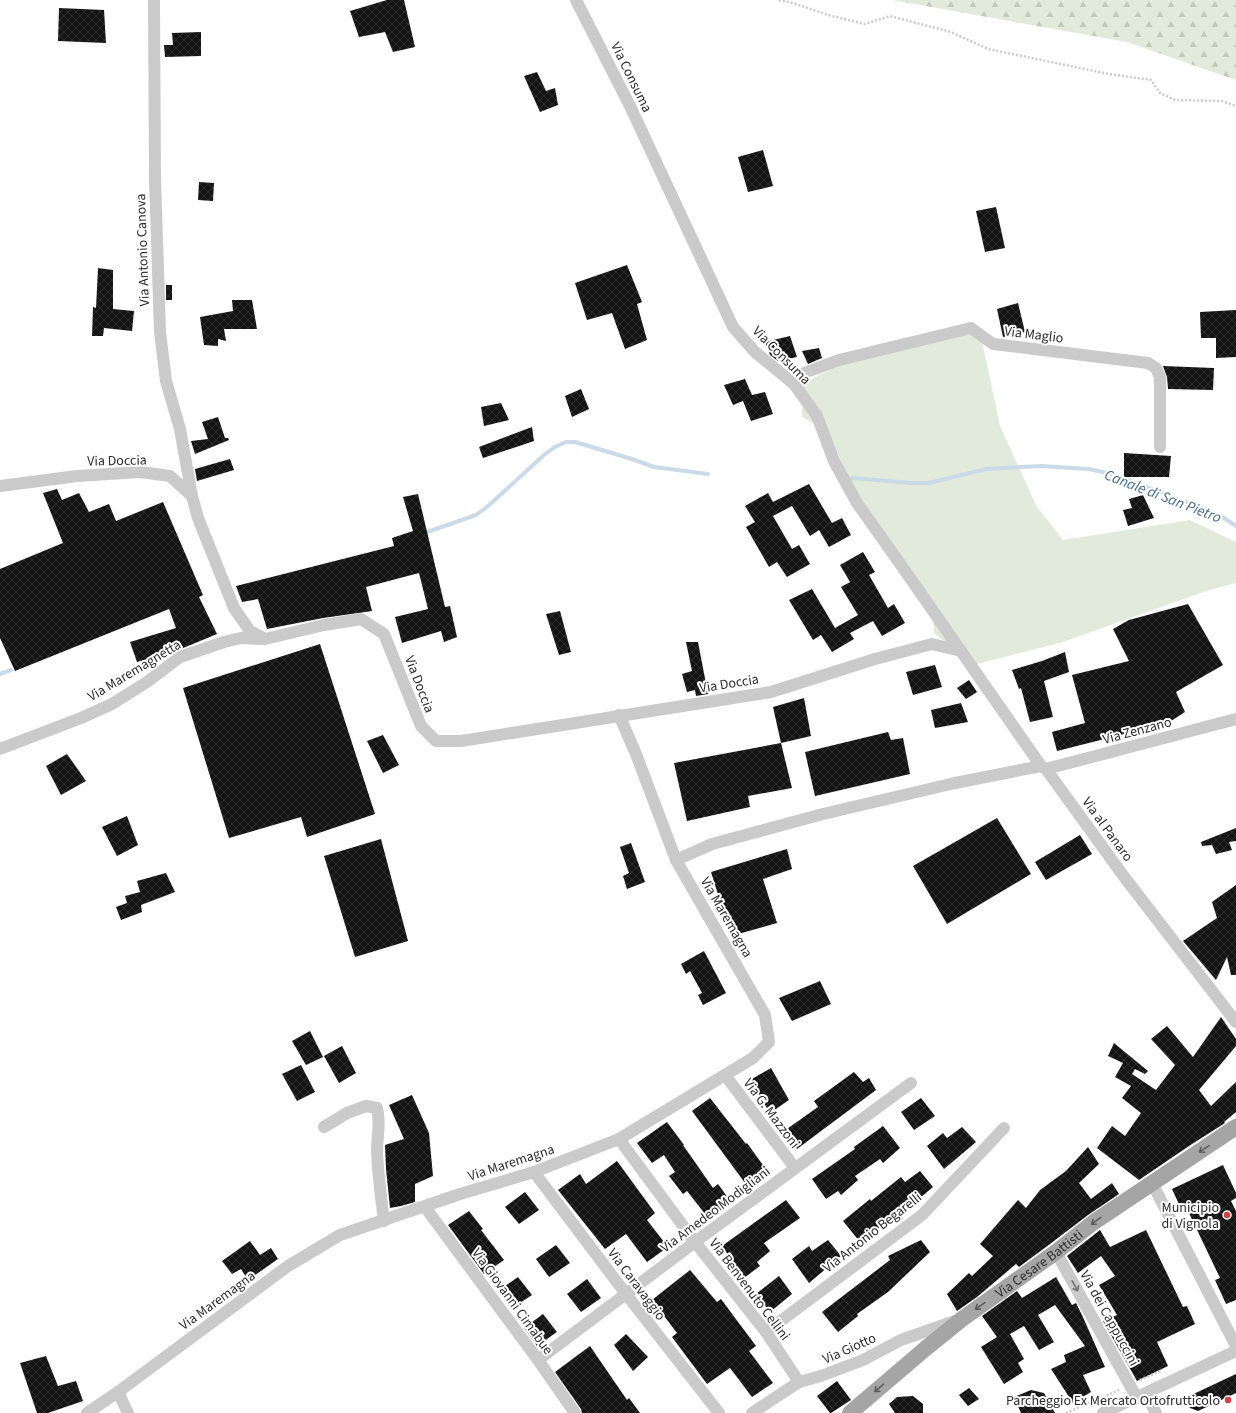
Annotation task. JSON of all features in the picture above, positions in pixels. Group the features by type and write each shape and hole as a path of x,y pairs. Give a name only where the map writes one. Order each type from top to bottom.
{"main road":[{"name":"Via Cesare Battisti","path":"850,1413 962,1319 1056,1252 1094,1222 1236,1127"}],"street":[{"name":"Via Antonio Canova","path":"154,0 155,179 160,332 166,381 180,429 192,496"},
{"name":"Via Consuma","path":"576,0 630,106 732,326 755,352 794,384 817,416 834,461 857,503 961,651"},
{"name":"Via Maglio","path":"794,384 804,373 839,360 971,328 993,344 1148,363 1156,368 1160,377 1160,446"},
{"name":"Via Doccia","path":"0,486 77,476 140,472 170,476 192,496"},
{"path":"192,496 198,518 234,608 250,631 265,639"},
{"name":"Via Doccia","path":"265,639 324,625 361,619 384,634 421,726 436,741 461,741 771,692 875,658 932,644 961,651"},
{"name":"Via Maremagnetta","path":"0,750 112,704 146,682 180,657 224,642 241,638 265,639"},
{"name":"Via al Panaro","path":"961,651 1044,768 1125,878 1236,1022"},
{"name":"Via Maremagna","path":"87,1413 118,1392 288,1266 340,1235 460,1194 534,1172 619,1139 753,1058 770,1042 765,1016 676,860 636,754 619,715"},
{"name":"Via Zenzano","path":"1044,768 1236,719"},
{"path":"676,860 712,844 823,814 955,784 1044,768"},
{"name":"Via G. Mazzoni","path":"725,1075 795,1168"},
{"name":"Via Amedeo Modigliani","path":"538,1360 911,1083"},
{"path":"324,1127 347,1113 366,1106 377,1108 380,1118 377,1152 384,1221"},
{"name":"Via Antonio Begarelli","path":"766,1332 922,1215 1004,1128"},
{"name":"Via Benvenuto Cellini","path":"619,1139 695,1242 766,1332 799,1382"},
{"name":"Via Caravaggio","path":"534,1172 626,1294 719,1413"},
{"path":"1152,1183 1236,1346"},
{"name":"Via Giovanni Cimabue","path":"425,1207 538,1360 575,1413"},
{"name":"Via dei Cappuccini","path":"1056,1252 1130,1385 1142,1396 1156,1413"},
{"name":"Via Giotto","path":"752,1413 799,1382 821,1376 863,1360 901,1340 962,1319"},
{"path":"1104,1413 1236,1350"},
{"path":"118,1392 128,1413"}],"path":[{"path":"779,0 794,3 828,15 865,24 890,16 951,32 988,49 1109,74 1151,80 1160,93 1175,100 1222,101 1236,106"},
{"path":"1066,1413 1164,1370"}],"green space":[{"path":"892,0 1236,0 1236,80 1127,42"},
{"path":"980,332 1000,426 1037,507 1063,540 1190,520 1236,542 1236,583 1206,591 1063,642 973,665 934,633 933,614 858,495 832,442 829,432 802,417 803,384 877,344"}],"building":[{"path":"387,0 404,0 415,47 393,52 385,32 359,37 350,11"},
{"path":"59,8 104,10 106,43 58,41"},
{"path":"201,32 201,56 165,57 164,45 173,45 172,33"},
{"path":"537,72 546,91 555,88 558,105 540,112 524,76"},
{"path":"763,150 773,186 748,192 738,157"},
{"path":"199,182 214,183 213,201 198,200"},
{"path":"996,207 1005,248 985,252 976,211"},
{"path":"627,265 642,302 637,304 647,340 625,349 612,313 587,320 575,283"},
{"path":"98,268 113,270 113,309 134,311 132,331 104,328 103,336 92,336 93,307 96,308"},
{"path":"166,285 172,285 172,300 166,300"},
{"path":"232,300 252,300 257,329 224,329 226,341 218,339 218,346 204,345 200,317 233,311"},
{"path":"1018,303 1025,332 1003,337 997,309"},
{"path":"1236,310 1236,357 1216,358 1216,338 1201,338 1200,312"},
{"path":"790,336 797,357 778,361 770,355 765,342"},
{"path":"819,348 822,358 808,364 802,351"},
{"path":"1163,366 1214,368 1213,390 1168,389 1167,377"},
{"path":"745,379 752,395 765,392 773,414 751,421 743,401 733,405 724,385"},
{"path":"581,389 589,409 572,417 565,396"},
{"path":"501,403 509,420 484,426 481,407"},
{"path":"218,417 225,438 228,438 229,440 195,454 191,441 208,439 202,422"},
{"path":"532,427 534,441 483,458 479,447"},
{"path":"1124,453 1171,456 1169,477 1124,477"},
{"path":"230,459 234,470 197,481 195,469"},
{"path":"809,484 832,523 842,518 851,535 829,547 819,530 810,536 792,506 773,516 792,549 799,545 810,564 787,577 777,562 769,567 746,527 755,522 745,506 768,493 773,502"},
{"path":"57,489 62,500 79,493 89,512 109,504 116,521 163,502 203,595 199,597 217,634 176,651 137,662 130,642 176,628 169,609 15,671 0,638 0,569 63,543 43,493"},
{"path":"418,494 445,607 450,606 457,637 444,642 441,631 402,643 395,617 428,609 419,573 366,587 372,611 323,618 267,629 258,599 242,602 236,586 394,546 392,538 413,531 403,497"},
{"path":"1143,495 1154,518 1128,526 1123,510 1132,508 1129,499"},
{"path":"863,552 875,572 869,575 888,608 894,604 905,623 882,636 873,621 850,633 854,639 832,652 821,635 813,640 789,600 812,589 835,628 858,615 841,587 850,582 840,565"},
{"path":"1188,604 1223,665 1176,692 1185,712 1168,723 1057,751 1052,732 1085,723 1072,675 1129,661 1113,629 1129,620"},
{"path":"560,611 571,652 559,655 546,614"},
{"path":"686,642 698,642 708,694 696,696 695,690 687,692 682,674 692,671"},
{"path":"320,644 375,814 307,837 301,817 229,838 183,688"},
{"path":"1065,652 1069,672 1044,681 1053,717 1030,722 1021,688 1019,689 1012,670"},
{"path":"935,665 942,687 913,695 906,672"},
{"path":"969,680 977,692 966,699 957,688"},
{"path":"804,698 811,736 781,743 773,707"},
{"path":"961,703 968,722 935,728 931,710"},
{"path":"888,732 891,740 903,738 910,774 815,796 805,752"},
{"path":"383,735 399,765 383,773 367,741"},
{"path":"781,743 792,788 748,796 750,807 687,821 674,763"},
{"path":"67,754 86,781 61,795 46,766"},
{"path":"127,816 138,845 117,856 102,827"},
{"path":"997,818 1031,874 947,924 913,866"},
{"path":"1236,828 1236,841 1229,842 1232,850 1216,854 1212,845 1202,846 1201,842"},
{"path":"1080,835 1092,854 1046,880 1035,862"},
{"path":"381,839 408,941 355,957 324,856"},
{"path":"631,843 645,882 627,889 623,876 629,873 620,847"},
{"path":"787,849 792,869 763,879 777,923 731,936 711,872"},
{"path":"166,873 175,892 141,905 142,912 121,920 116,907 127,903 125,896 140,892 137,881"},
{"path":"1236,885 1236,975 1231,975 1227,957 1216,980 1183,941 1217,918 1212,902"},
{"path":"704,951 726,993 703,1005 698,995 702,993 690,971 686,974 681,964"},
{"path":"820,981 831,1004 792,1021 779,998"},
{"path":"1221,1017 1236,1039 1236,1046 1199,1090 1211,1106 1236,1082 1236,1112 1224,1122 1225,1123 1139,1180 1097,1148 1112,1126 1125,1136 1141,1113 1122,1098 1131,1086 1115,1077 1123,1063 1108,1056 1114,1043 1148,1071 1145,1074 1135,1069 1132,1074 1156,1090 1175,1065 1151,1039 1167,1026 1193,1057"},
{"path":"310,1031 323,1057 306,1065 292,1041"},
{"path":"342,1046 356,1073 339,1083 324,1056"},
{"path":"301,1065 315,1092 297,1101 282,1074"},
{"path":"771,1068 789,1100 770,1113 750,1080"},
{"path":"854,1072 863,1082 869,1078 876,1090 797,1149 784,1131 818,1107 814,1101"},
{"path":"412,1095 429,1133 433,1176 415,1184 415,1202 390,1208 385,1145 404,1139 389,1105"},
{"path":"710,1098 746,1144 747,1143 765,1168 745,1183 692,1111"},
{"path":"921,1098 935,1116 914,1130 901,1112"},
{"path":"667,1122 713,1188 718,1184 731,1202 709,1219 687,1191 683,1194 669,1176 675,1172 664,1155 652,1163 637,1143"},
{"path":"883,1126 900,1148 883,1163 880,1159 855,1176 858,1180 841,1195 838,1191 826,1199 812,1179 855,1149 854,1147"},
{"path":"962,1127 976,1142 944,1169 927,1146 943,1133 947,1138"},
{"path":"1088,1147 1099,1164 1079,1183 1091,1199 1112,1183 1119,1194 1088,1215 1019,1267 1016,1264 977,1297 957,1311 947,1294 969,1273 972,1276 993,1256 980,1244 1018,1200 1026,1208 1040,1190 1066,1171"},
{"path":"617,1161 655,1213 647,1220 668,1247 647,1262 626,1234 605,1249 558,1190 580,1174 586,1184"},
{"name":"Municipio di Vignola","path":"1223,1165 1236,1193 1236,1198 1231,1201 1236,1211 1236,1300 1226,1304 1215,1280 1220,1278 1188,1211 1183,1213 1172,1189"},
{"path":"920,1171 933,1187 901,1214 900,1212 860,1242 843,1221 870,1199 871,1201 901,1177 905,1182"},
{"path":"525,1192 539,1210 519,1224 505,1207"},
{"path":"786,1200 800,1218 764,1243 770,1251 757,1262 760,1266 744,1278 722,1246"},
{"path":"469,1211 483,1229 481,1230 504,1260 484,1274 448,1225"},
{"path":"1100,1230 1110,1247 1146,1230 1183,1307 1187,1306 1195,1324 1157,1342 1168,1366 1137,1381 1103,1321 1117,1315 1099,1285 1115,1276 1101,1256 1078,1273 1067,1256"},
{"path":"828,1240 841,1256 809,1283 792,1259 809,1246 812,1251"},
{"path":"921,1240 930,1252 888,1292 857,1314 858,1316 838,1332 822,1312 890,1260 888,1256"},
{"path":"250,1241 260,1255 271,1248 278,1259 248,1280 241,1269 232,1274 222,1261"},
{"path":"556,1245 570,1263 549,1277 536,1259"},
{"path":"690,1270 717,1302 721,1299 756,1346 749,1351 773,1383 752,1397 730,1368 707,1384 672,1337 677,1333 652,1300"},
{"path":"779,1276 792,1294 770,1312 756,1294"},
{"path":"518,1277 532,1295 511,1309 498,1291"},
{"path":"1056,1277 1072,1305 1076,1303 1105,1367 1083,1375 1091,1392 1073,1403 1051,1369 1066,1362 1064,1355 1085,1346 1055,1305 1038,1315 1054,1342 1039,1350 1024,1326 1010,1334 1024,1359 1018,1363 1023,1372 1004,1384 981,1347 997,1337 982,1316 1017,1291 1022,1298"},
{"path":"587,1279 601,1298 581,1312 567,1294"},
{"path":"543,1314 557,1332 537,1346 524,1328"},
{"path":"626,1334 648,1357 633,1371 614,1345"},
{"path":"590,1346 627,1400 629,1398 640,1413 582,1413 581,1409 555,1372"},
{"path":"46,1356 58,1386 76,1381 83,1401 48,1413 37,1413 20,1363"},
{"path":"1236,1374 1236,1393 1198,1411 1190,1408 1185,1398"},
{"path":"837,1381 851,1400 830,1413 817,1396"},
{"path":"969,1388 979,1399 968,1406 959,1395"},
{"path":"1031,1390 1044,1393 1055,1413 1021,1413 1014,1397"},
{"path":"913,1396 923,1404 923,1413 895,1413 889,1404 897,1397"}],"waterway":[{"name":"Canale di San Pietro","path":"427,532 476,515 487,507 544,455 555,447 566,442 575,442 654,467 708,474"},
{"name":"Canale di San Pietro","path":"852,478 929,483 986,469 1041,466 1089,469 1116,475 1204,509 1221,516 1236,526"},
{"name":"Canale di San Pietro","path":"0,674 11,670"}],"place":[{"name":"Municipio di Vignola","path":"1227,1215"},
{"name":"Parcheggio Ex Mercato Ortofrutticolo","path":"1228,1400"}]}
